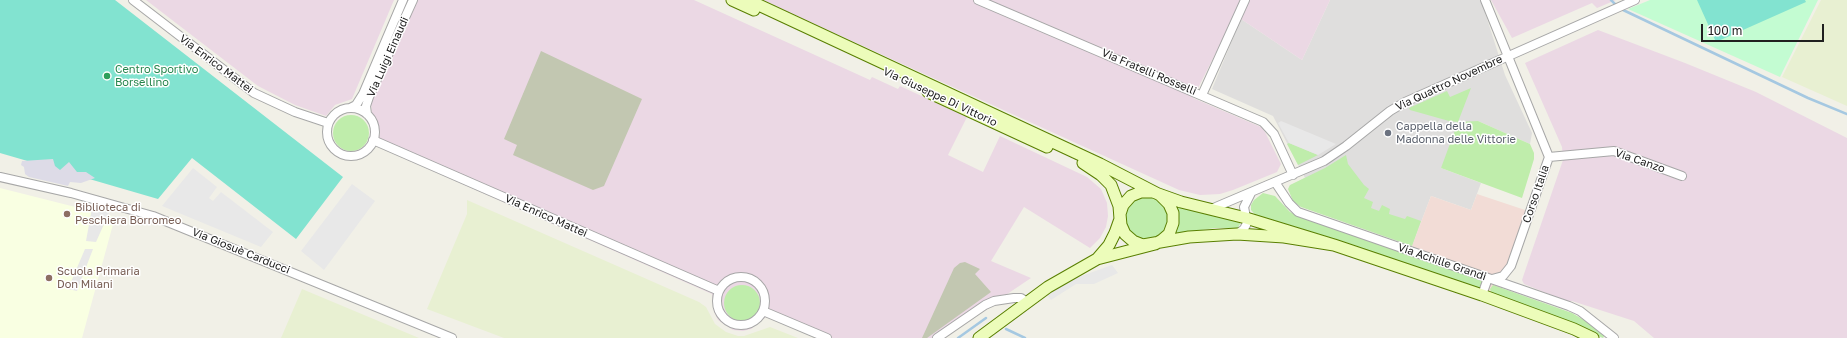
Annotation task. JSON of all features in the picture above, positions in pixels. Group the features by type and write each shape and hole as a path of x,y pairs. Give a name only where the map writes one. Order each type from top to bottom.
{"main road":[{"name":"Via Giuseppe Di Vittorio","path":"732,0 1086,165 1101,175 1111,185 1118,203 1120,219"},
{"name":"Via Giuseppe Di Vittorio","path":"748,0 1023,127 1158,194"},
{"name":"Via Achille Grandi","path":"1334,244 1284,237 1237,234 1188,237 1142,245 1131,240 1122,230 1120,219 1123,204 1131,196 1146,191 1158,194 1181,202 1246,218 1334,244 1482,295 1574,329 1593,338"},
{"path":"979,338 1027,302 1057,282 1097,259 1153,244 1162,240 1168,234 1173,221 1172,211 1169,204 1158,194"},
{"path":"1097,259 1111,241 1120,219"}],"street":[{"name":"Via Enrico Mattei","path":"133,0 254,93 295,112 328,123"},
{"name":"Via Luigi Einaudi","path":"350,108 356,105 363,94 403,0"},
{"name":"Via Luigi Einaudi","path":"367,114 366,106 369,97 413,0"},
{"name":"Via Fratelli Rosselli","path":"978,0 1263,122 1274,134 1293,175"},
{"path":"1202,95 1245,0"},
{"name":"Corso Italia","path":"1485,0 1549,157 1511,266"},
{"name":"Via Quattro Novembre","path":"1211,209 1332,157 1383,116 1405,102 1635,0"},
{"path":"350,108 356,108 367,114 374,126 373,140 370,147 357,155 342,154 335,150 327,138 328,123 337,112 350,108"},
{"name":"Via Enrico Mattei","path":"373,140 719,292"},
{"name":"Via Canzo","path":"1549,157 1614,151 1682,176"},
{"name":"Via Giosuè Carducci","path":"0,177 153,216 452,338"},
{"name":"Via Achille Grandi","path":"1275,182 1288,203 1298,212 1569,306 1580,312 1614,338"},
{"path":"1237,234 1245,226 1245,204 1251,193"},
{"path":"1482,295 1490,278 1503,276 1511,266"},
{"path":"1511,266 1511,275 1516,288"},
{"path":"745,277 751,279 761,287 764,292 765,305 763,311 754,321 742,325 728,321 720,311 718,305 719,292 722,286 732,278 745,277"},
{"path":"936,338 994,301 1021,298 1027,302"},
{"path":"763,311 827,338"}],"shaded area":[{"name":"Centro Sportivo Borsellino","path":"0,0 115,0 343,177 296,239 192,158 158,199 0,153"},
{"path":"146,0 394,0 352,99 335,105 326,116 295,105 258,86"},
{"path":"418,0 694,0 870,80 872,77 898,89 900,86 967,117 948,155 983,172 1000,136 1087,177 1101,189 1107,203 1108,216 1106,227 1100,238 1090,248 1024,207 991,261 1031,278 942,338 816,338 766,317 751,329 743,331 733,330 718,320 714,312 712,294 376,146 380,133 372,113 371,103"},
{"path":"762,0 1330,0 1302,60 1235,15 1193,98 1261,127 1281,164 1277,172 1233,190 1220,194 1200,195 1179,190"},
{"path":"1330,0 1481,0 1505,75 1532,133 1530,144 1478,121 1441,168 1481,183 1471,210 1431,196 1412,246 1297,205 1293,201 1289,186 1305,178 1273,116 1212,89 1241,19 1302,60"},
{"path":"1491,0 1616,0 1597,8 1592,3 1512,38"},
{"path":"1697,0 1805,0 1806,2 1716,42"},
{"path":"1821,0 1847,0 1847,106 1782,77"},
{"path":"1598,30 1756,92 1847,138 1847,338 1654,338 1634,321 1572,301 1566,301 1524,284 1522,280 1563,160 1562,147 1525,63"},
{"path":"541,51 642,99 604,186 593,190 513,155 517,145 504,139"},
{"path":"1281,121 1336,144 1318,155 1289,143 1278,123"},
{"path":"53,159 55,166 60,170 69,162 77,172 86,172 95,178 81,183 70,182 68,186 29,177 25,174 24,167 21,165 22,161"},
{"path":"193,168 217,187 209,198 213,201 221,192 273,232 261,247 162,206"},
{"path":"352,184 375,201 324,270 301,251"},
{"name":"Scuola Primaria Don Milani","path":"0,188 115,217 82,338 0,338"},
{"path":"1477,194 1528,211 1498,299 1412,246 1431,196 1471,210"},
{"path":"467,200 699,302 706,307 715,324 726,332 738,336 744,336 770,327 798,338 504,338 427,309 467,214"},
{"path":"92,208 109,213 96,242 86,241"},
{"path":"85,249 93,249 77,291 68,289"},
{"path":"965,262 980,269 975,274 991,292 927,338 922,338 954,268 960,263"},
{"path":"1112,265 1118,273 1094,284 1076,284 1051,300 1047,295 1076,278"},
{"path":"302,289 419,338 281,338"}],"green space":[{"path":"1650,0 1818,0 1780,77 1628,9"},
{"path":"1471,88 1458,122 1449,121 1410,110 1409,108 1447,91 1450,97"},
{"path":"355,115 364,120 368,126 368,140 364,146 355,151 347,151 338,146 334,140 333,129 338,120 344,116"},
{"path":"1478,121 1530,144 1534,153 1534,159 1522,198 1441,168 1458,122"},
{"path":"1289,143 1318,155 1298,165 1287,144"},
{"path":"1346,155 1348,164 1364,185 1369,189 1364,198 1373,202 1371,208 1379,211 1382,205 1390,209 1389,214 1405,219 1407,216 1421,221 1412,246 1301,207 1293,201 1288,189 1290,185 1325,168"},
{"path":"1263,193 1275,196 1290,212 1296,215 1482,280 1482,287 1480,289 1258,218 1251,210 1251,205 1254,200"},
{"path":"1146,196 1158,200 1164,206 1168,218 1164,230 1158,236 1146,240 1134,236 1128,230 1124,218 1128,206 1134,200"},
{"path":"1177,205 1241,222 1238,228 1215,228 1175,234"},
{"path":"746,285 755,290 759,296 759,310 755,316 746,321 738,321 729,316 725,310 724,299 729,290 735,286"},
{"path":"1493,285 1572,313 1606,333 1603,338 1579,327 1492,294 1490,289"}],"waterway":[{"path":"1611,0 1617,6"},
{"path":"1621,9 1808,98 1847,114"},
{"path":"958,338 986,318"},
{"path":"1006,329 1025,338"}],"place":[{"name":"Centro Sportivo Borsellino","path":"107,76"},
{"name":"Cappella della Madonna delle Vittorie","path":"1388,133"},
{"name":"Biblioteca di Peschiera Borromeo","path":"67,214"},
{"name":"Scuola Primaria Don Milani","path":"49,278"}]}
